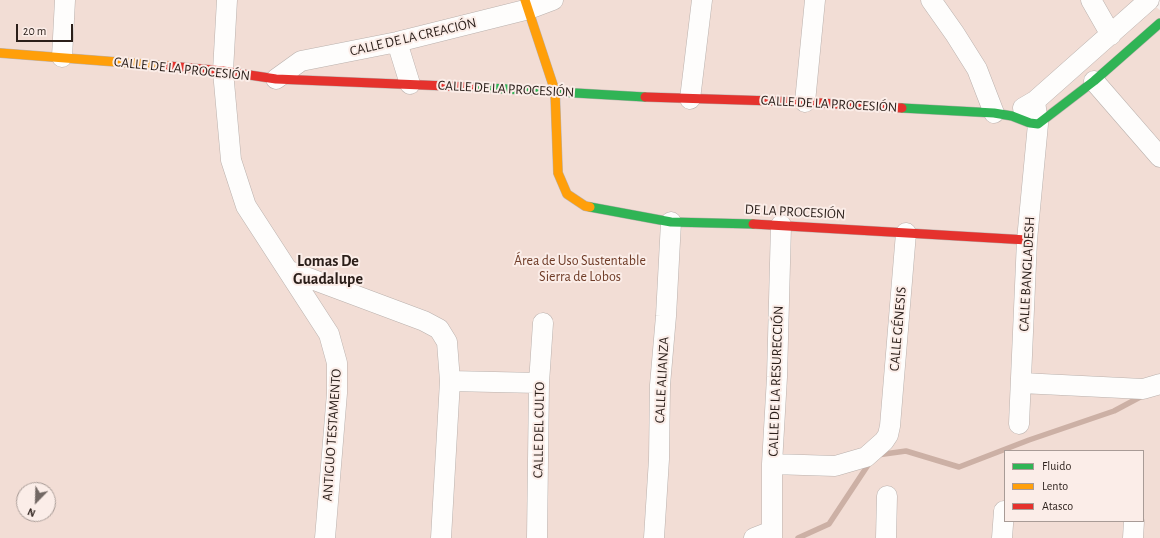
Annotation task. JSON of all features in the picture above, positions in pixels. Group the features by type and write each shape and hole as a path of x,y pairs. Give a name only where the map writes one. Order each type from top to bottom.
{"street":[{"path":"62,57 65,0"},
{"name":"ANTIGUO TESTAMENTO","path":"226,0 223,71 231,160 246,206 290,271 329,334 337,363 337,393 325,538"},
{"name":"CALLE DE LA CREACIÓN","path":"276,79 301,61 397,42 527,5 553,0"},
{"path":"690,99 702,0"},
{"path":"805,102 815,0"},
{"path":"931,0 977,69 1003,115 1035,101 1149,0"},
{"path":"1091,0 1111,35"},
{"path":"527,5 555,91"},
{"path":"1038,124 1094,81 1160,23"},
{"path":"397,42 410,84"},
{"name":"CALLE DE LA PROCESIÓN","path":"0,53 223,71 276,79 555,91 690,99 805,102 1003,115 1038,124"},
{"path":"1094,81 1160,157"},
{"name":"DE LA PROCESIÓN","path":"555,91 558,173 567,194 584,206 671,222 781,225 1027,240"},
{"name":"CALLE BANGLADESH","path":"1019,424 1027,240 1038,124 1035,101"},
{"name":"CALLE ALIANZA","path":"654,538 659,459 660,385 666,316 671,222"},
{"name":"CALLE DE LA RESURECCIÓN","path":"766,536 777,377 781,225"},
{"name":"CALLE GÉNESIS","path":"772,464 835,466 866,457 884,442 888,435 890,426 906,233"},
{"path":"290,271 424,321 439,329 447,342 450,381 441,538"},
{"name":"CALLE DEL CULTO","path":"537,538 540,383 543,323"},
{"path":"450,381 540,383"},
{"path":"1021,383 1143,389 1160,384"},
{"path":"886,538 887,496"},
{"path":"1002,538 1004,511"},
{"path":"1134,522 1134,538"}],"green space":[{"name":"Área de Uso Sustentable Sierra de Lobos","path":"0,0 1146,0 1160,10 1160,538 0,538"}],"waterway":[{"path":"877,455 906,451 959,467 1029,440 1114,411 1144,395"},
{"path":"798,538 829,524 870,462"}],"traffic: fast":[{"path":"902,108 994,113 1012,116 1030,123 1038,124 1094,81 1160,23"},
{"path":"471,87 645,97"},
{"path":"590,207 671,222 753,224"}],"traffic: slow":[{"path":"525,0 555,91 558,173 567,194 585,206 590,207"},
{"path":"0,53 169,66"}],"traffic: jam":[{"path":"169,66 223,71 276,79 471,87"},
{"path":"645,97 805,102 902,108"},
{"path":"753,224 1027,240"}],"district":[{"name":"Lomas De Guadalupe","path":"328,270"}]}
